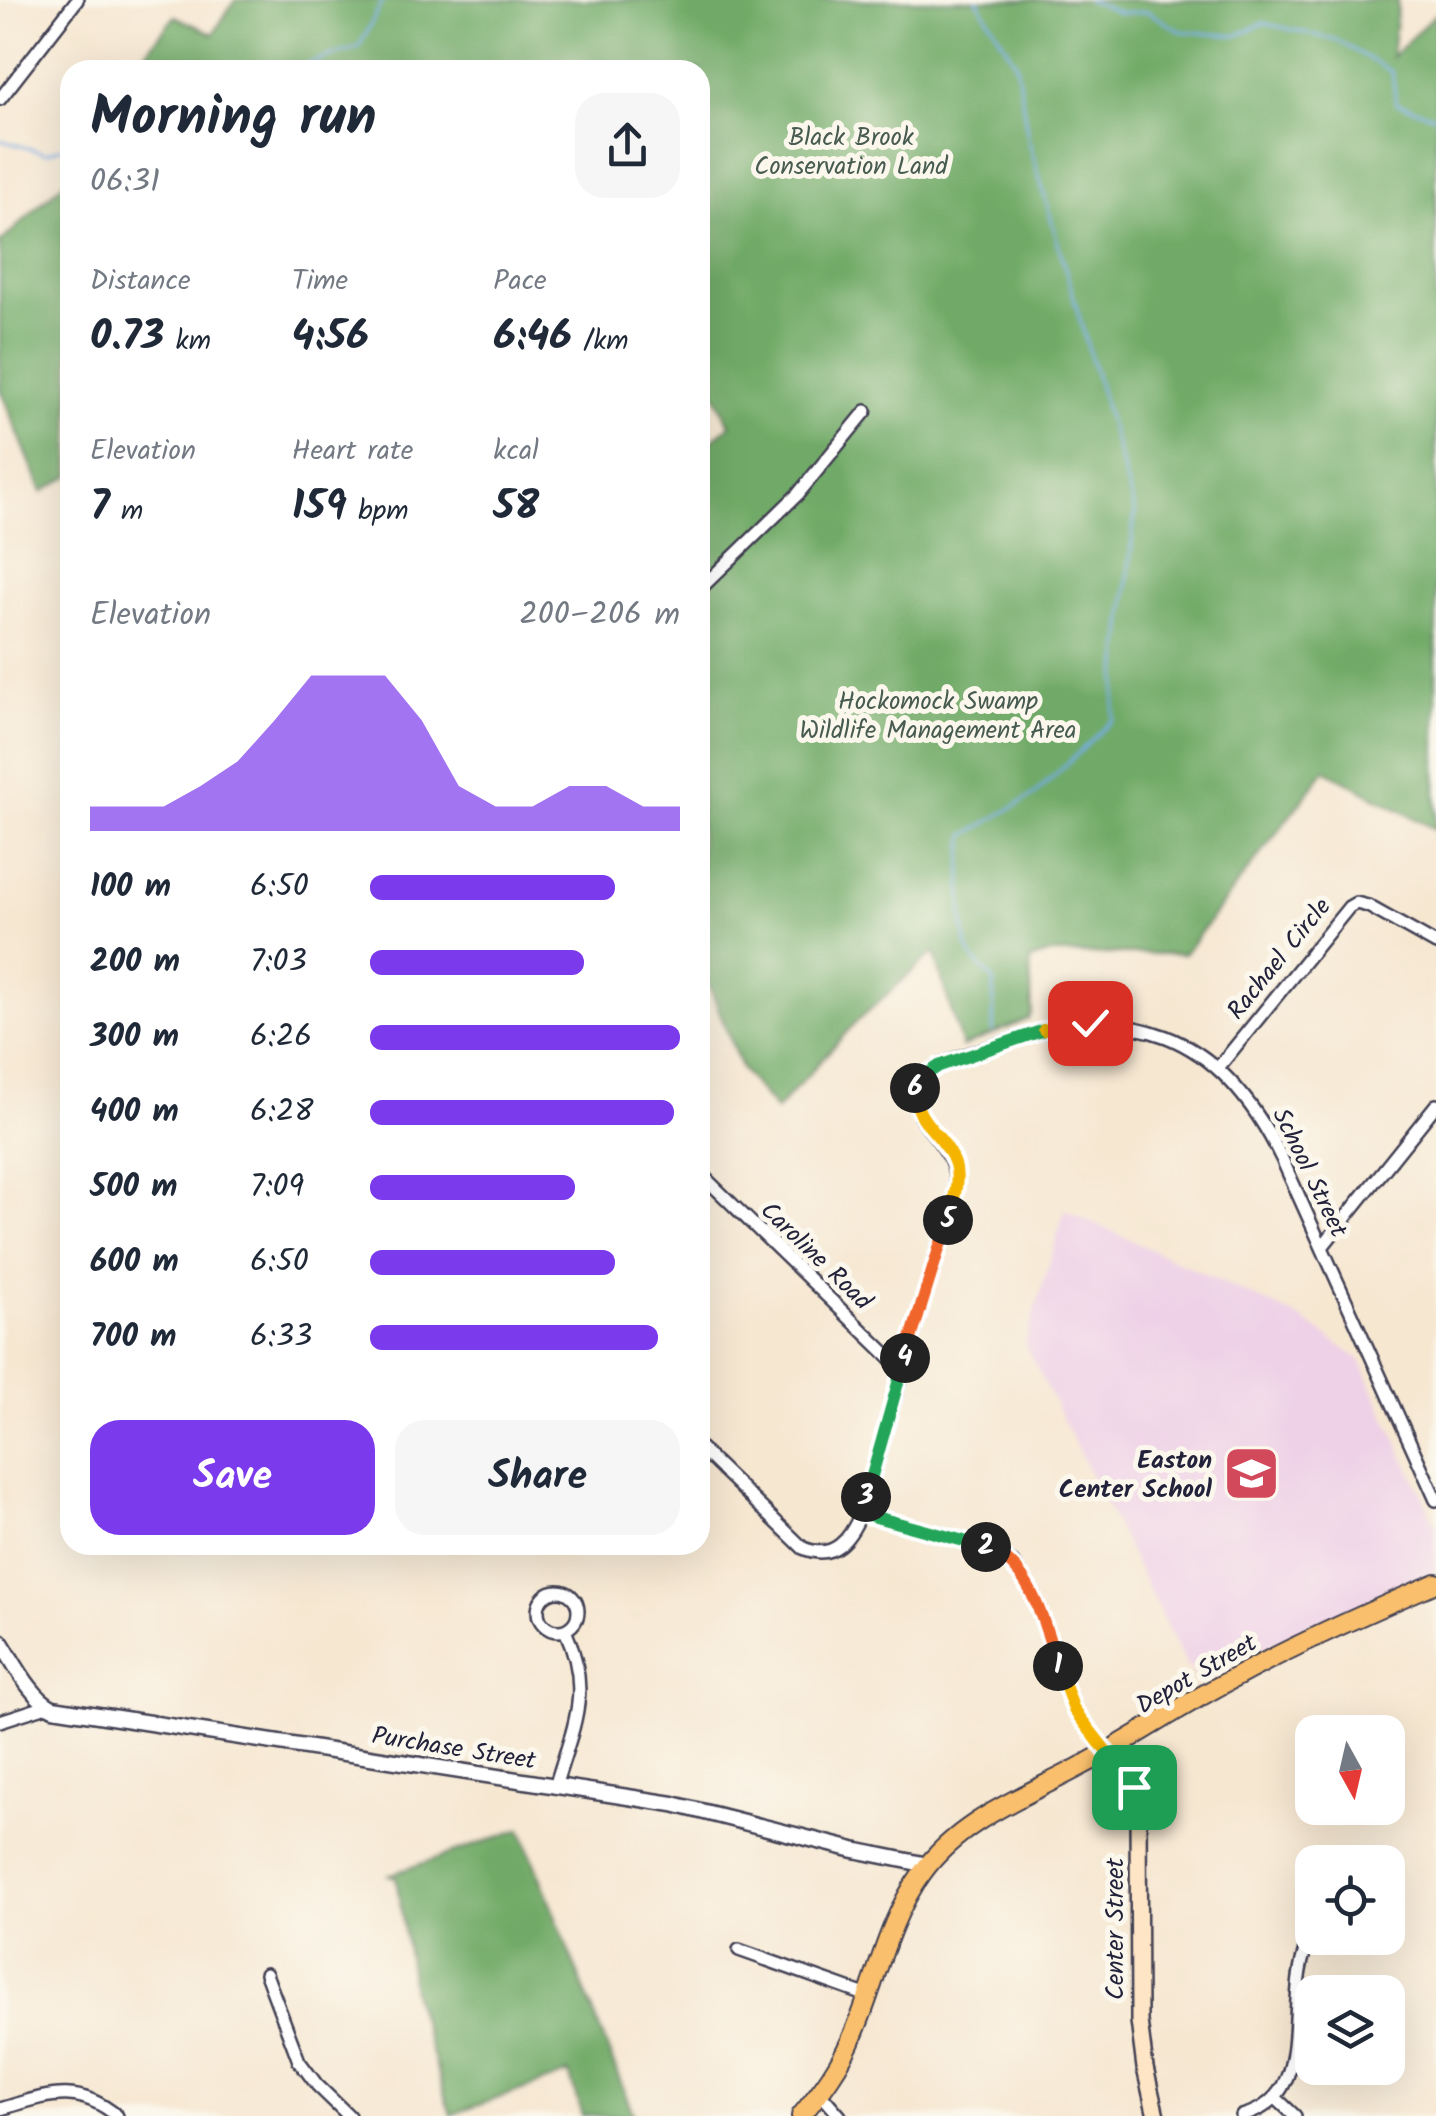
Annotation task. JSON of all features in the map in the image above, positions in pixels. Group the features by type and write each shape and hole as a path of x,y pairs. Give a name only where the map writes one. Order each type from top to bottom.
{"highway":[{"name":"Depot Street","path":"800,2116 850,2043 892,1926 928,1864 953,1840 985,1816 1270,1659 1436,1583"}],"main road":[{"name":"Center Street","path":"1105,1752 1128,1776 1138,1810 1139,2021 1144,2068 1156,2116"}],"street":[{"path":"0,99 77,0"},
{"path":"710,578 798,494 866,411"},
{"name":"Rachael Circle","path":"1218,1068 1348,906 1368,906 1436,944"},
{"name":"School Street","path":"902,1369 956,1184 955,1163 924,1122 914,1092 918,1083 939,1066 1025,1035 1080,1024 1109,1024 1147,1032 1174,1041 1218,1068 1260,1116 1436,1500"},
{"path":"1322,1247 1436,1104"},
{"name":"Caroline Road","path":"710,1183 902,1369"},
{"path":"710,1458 797,1544 824,1552 842,1545 861,1513 902,1369"},
{"path":"861,1513 986,1547 1013,1564 1034,1596 1074,1710 1105,1752"},
{"path":"555,1787 580,1703 577,1659 565,1630"},
{"path":"0,1641 47,1706 0,1721"},
{"name":"Purchase Street","path":"47,1706 673,1804 854,1850 928,1864"},
{"path":"739,1950 868,1996"},
{"path":"1242,2116 1276,2099 1290,2069 1302,1955"},
{"path":"266,1974 299,2061 349,2116"},
{"path":"820,2092 840,2116"},
{"path":"0,2109 49,2096 74,2094 117,2116"},
{"path":"1276,2099 1294,2116"}],"shaded area":[{"name":"Easton Center School","path":"1065,1210 1298,1317 1359,1359 1436,1525 1436,1571 1242,1657 1197,1682 1025,1344"}],"green space":[{"path":"235,0 1398,0 1392,57 1436,13 1436,830 1325,770 1184,954 1047,954 1030,960 1029,1019 962,1047 934,952 856,1022 776,1110 742,1070 710,988 710,442 730,425 710,384 710,60 140,60 175,16 213,34"},
{"path":"60,186 60,482 42,492 0,389 0,243"},
{"path":"521,1829 634,2116 582,2116 569,2073 451,2115 414,1998 396,1877 389,1875"}],"waterway":[{"path":"320,60 359,47 383,0"},
{"path":"977,0 1016,63 1028,138 1135,512 1113,720 1034,795 966,835 962,879 965,931 972,957 994,981 993,1032"},
{"path":"1088,0 1120,13 1148,12 1180,31 1236,36 1263,23 1336,40 1392,72 1396,103 1436,116"},
{"path":"0,140 45,153 60,148"}],"place":[{"name":"Easton Center School","path":"1251,1473"}],"route":[{"path":"1090,1023 1025,1035 939,1066 916,1086 918,1111 955,1163 956,1184 861,1513 986,1547 1013,1564 1034,1596 1074,1710 1134,1787"}],"park label":[{"name":"Black Brook Conservation Land","path":"851,150"},
{"name":"Hockomock Swamp Wildlife Management Area","path":"938,714"}]}
